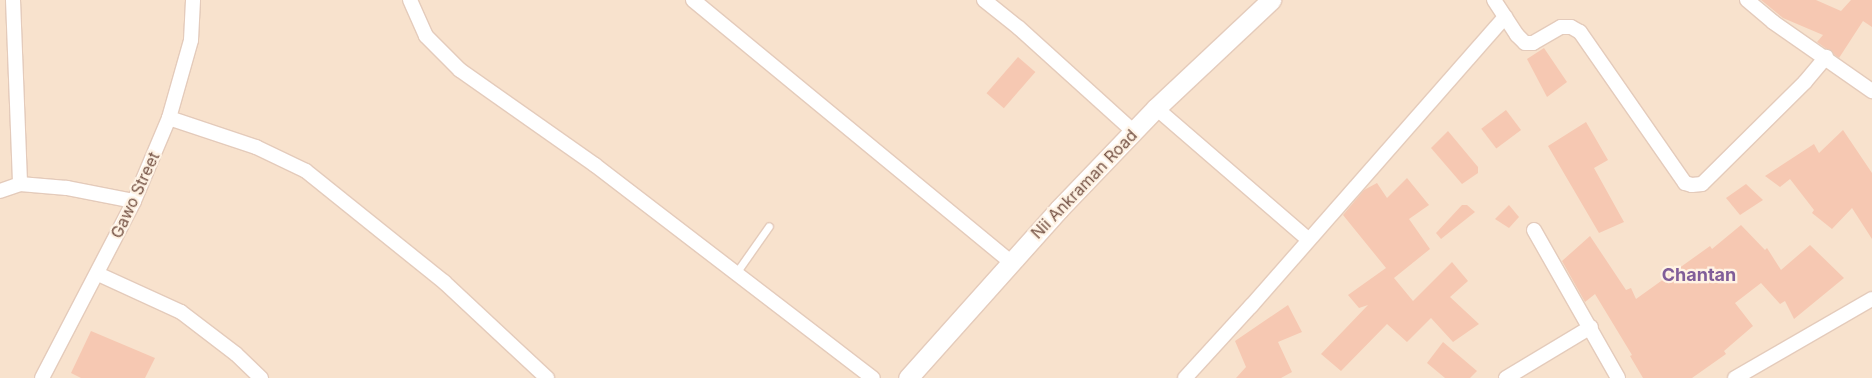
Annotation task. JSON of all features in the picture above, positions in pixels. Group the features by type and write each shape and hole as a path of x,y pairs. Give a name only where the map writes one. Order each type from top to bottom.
{"street":[{"path":"13,0 20,184"},
{"name":"Gawo Street","path":"42,378 98,274 134,201 170,118 191,40 193,0"},
{"path":"410,0 426,36 460,70 595,165 873,378"},
{"path":"693,0 1011,262"},
{"path":"984,0 1019,28 1134,132"},
{"name":"Nii Ankraman Road","path":"908,378 1011,262 1156,108 1271,0"},
{"path":"1494,0 1517,36 1524,43 1534,43 1561,27 1571,27 1580,32 1685,183 1692,185 1702,184 1805,82 1826,57"},
{"path":"1747,0 1773,22 1826,57 1872,91"},
{"path":"1185,378 1251,306 1505,17"},
{"path":"1156,108 1308,239"},
{"path":"170,118 256,147 306,171 444,282 547,378"},
{"path":"0,191 20,184 68,188 134,201"},
{"path":"1534,230 1618,378"},
{"path":"98,274 181,312 236,354 261,378"},
{"path":"1735,378 1872,299"},
{"path":"1506,378 1590,327"}],"lane":[{"path":"736,273 769,226"}],"shaded area":[{"path":"0,0 1872,0 1872,378 0,378"}],"building":[{"path":"1761,0 1816,0 1841,11 1851,0 1872,0 1872,27 1863,21 1839,58 1817,42 1823,35 1783,18"},
{"path":"1544,48 1567,82 1547,97 1527,59"},
{"path":"1018,57 1035,72 1004,108 987,93"},
{"path":"1506,110 1521,130 1496,149 1481,129"},
{"path":"1586,122 1608,160 1594,168 1624,222 1599,233 1548,146"},
{"path":"1843,130 1872,173 1872,239 1852,208 1832,229 1812,213 1814,210 1790,179 1780,187 1765,176 1814,144 1819,153"},
{"path":"1448,131 1478,167 1478,173 1462,184 1431,148"},
{"path":"1407,178 1429,205 1409,219 1430,249 1394,278 1413,301 1452,262 1468,281 1450,297 1479,324 1453,342 1431,318 1407,342 1387,324 1341,371 1321,354 1368,305 1359,308 1348,295 1386,268 1343,215 1364,190 1377,183 1387,198"},
{"path":"1746,184 1763,200 1740,215 1726,198"},
{"path":"1462,205 1467,205 1475,212 1441,239 1436,233"},
{"path":"1509,205 1519,217 1509,228 1495,219"},
{"path":"1741,225 1765,250 1767,248 1781,270 1810,245 1844,278 1794,319 1785,301 1780,304 1761,283 1735,303 1753,326 1724,351 1726,354 1692,378 1643,378 1630,356 1632,355 1595,294 1585,302 1562,261 1590,236 1626,290 1631,288 1636,299 1710,246 1712,249"},
{"path":"1288,305 1302,332 1278,342 1292,372 1281,378 1236,378 1246,367 1235,341"},
{"path":"91,331 155,358 145,378 81,378 71,373"},
{"path":"1443,342 1477,371 1470,378 1445,378 1427,363"}],"district":[{"name":"Chantan","path":"1699,275"}]}
